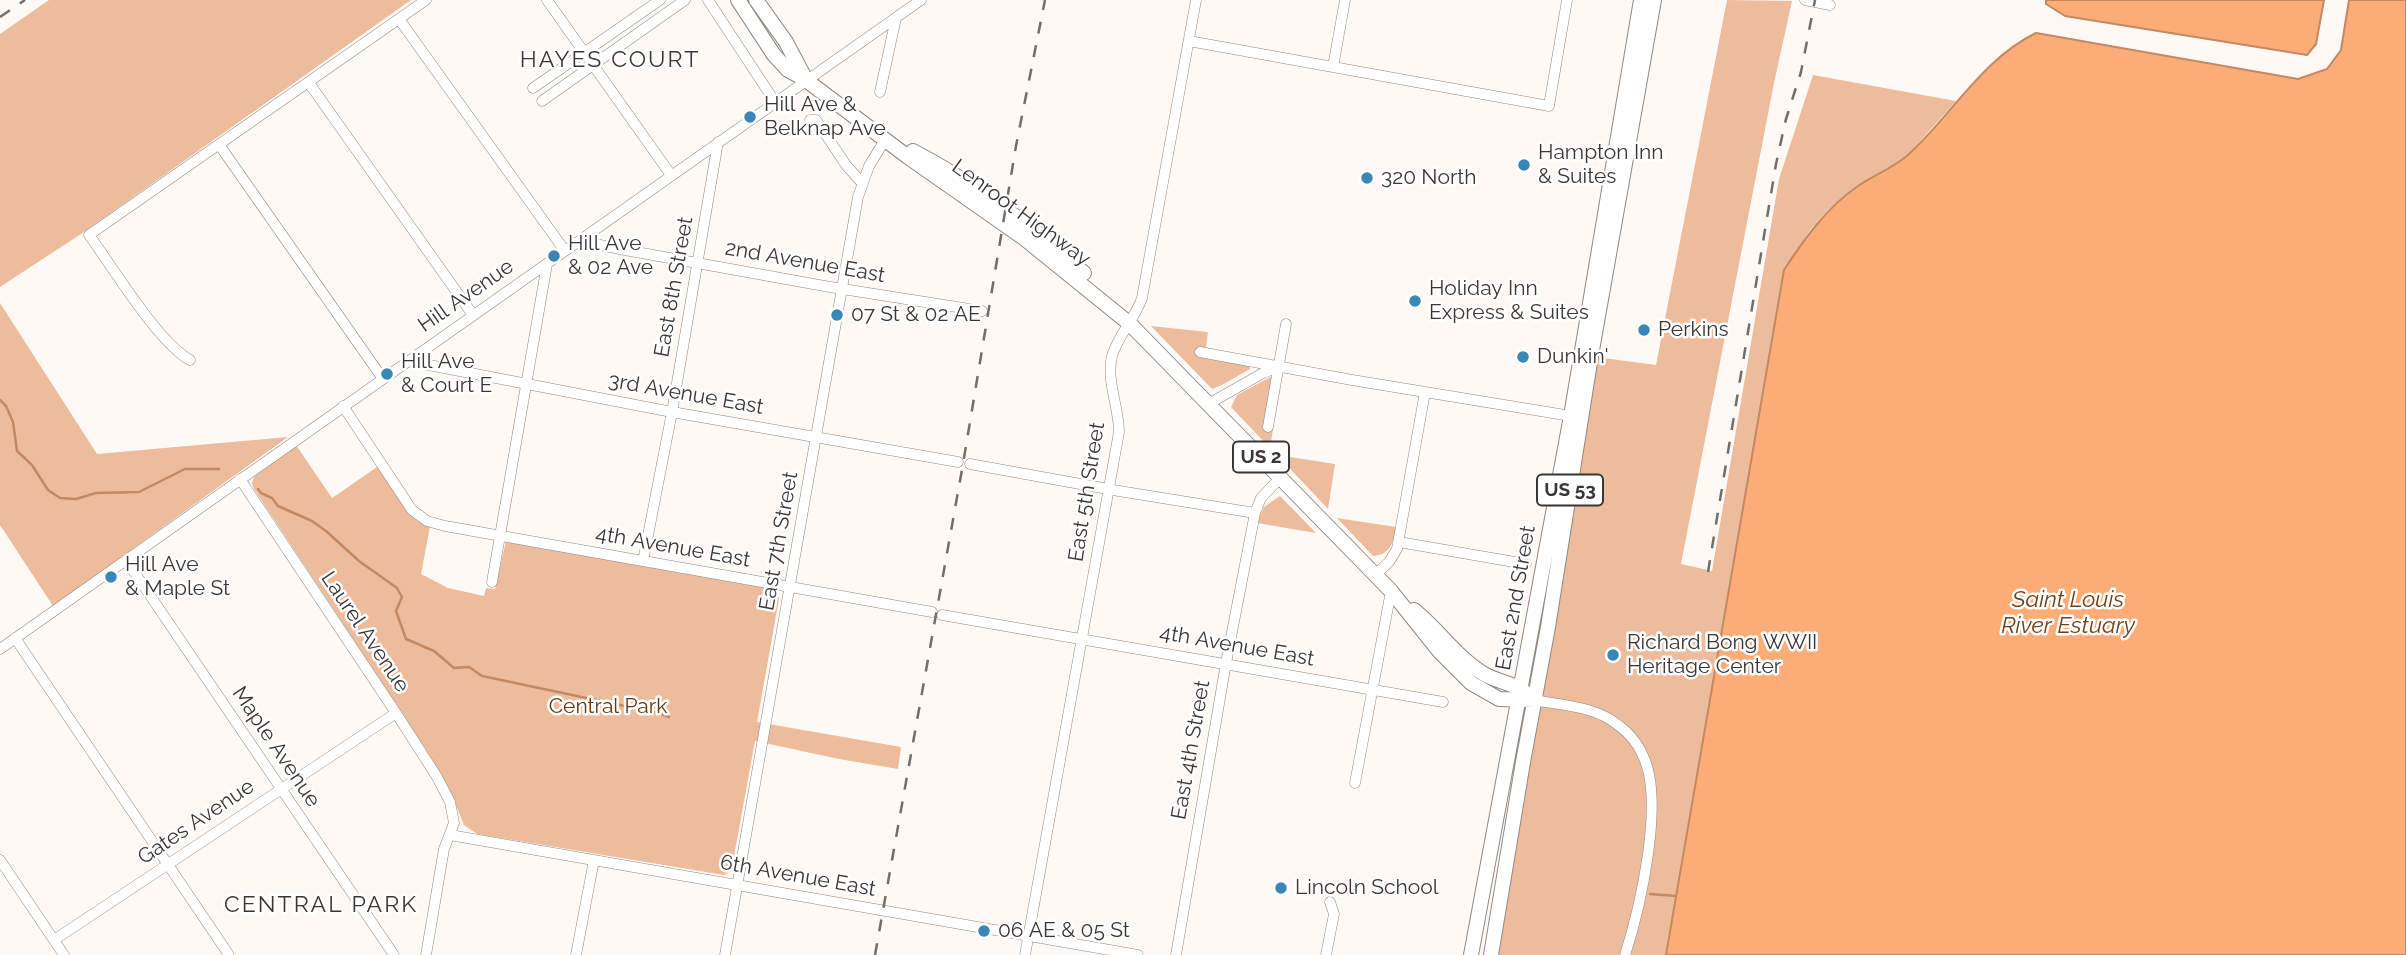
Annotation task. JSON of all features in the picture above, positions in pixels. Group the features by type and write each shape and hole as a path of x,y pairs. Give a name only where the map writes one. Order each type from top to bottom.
{"highway":[{"name":"US 2","path":"738,0 780,62 806,80"},
{"name":"US 2","path":"756,0 792,52 806,80"},
{"name":"East 2nd Street","path":"1491,955 1552,603 1576,417 1641,0"},
{"name":"East 2nd Street","path":"1471,955 1654,0"},
{"name":"Lenroot Highway","path":"806,80 885,140 904,146 939,165 1006,208 1095,283 1130,324 1210,403 1391,592 1418,612 1470,664 1519,695 1534,700"}],"street":[{"path":"190,360 170,346 89,234 426,0"},
{"path":"547,0 671,175"},
{"path":"533,88 660,0"},
{"path":"542,101 685,0"},
{"path":"708,0 775,102"},
{"name":"Hill Avenue","path":"0,649 921,0"},
{"name":"East 5th Street","path":"1025,955 1119,432 1118,410 1111,376 1112,360 1116,346 1138,310 1144,292 1196,0"},
{"path":"1333,66 1345,0"},
{"path":"1189,41 1549,106 1567,0"},
{"path":"1805,0 1830,5"},
{"path":"880,92 896,18"},
{"path":"399,19 565,251"},
{"path":"309,83 473,315"},
{"path":"810,120 816,120 846,165 862,183"},
{"name":"East 7th Street","path":"725,955 862,183 871,161 885,140"},
{"name":"East 8th Street","path":"643,561 672,412 718,142"},
{"path":"219,146 383,379"},
{"name":"2nd Avenue East","path":"583,239 595,244 698,263 982,311"},
{"path":"492,582 547,264"},
{"path":"1268,427 1286,324"},
{"path":"1200,352 1576,417"},
{"name":"3rd Avenue East","path":"408,361 672,412 958,462"},
{"path":"1210,403 1279,367"},
{"path":"1375,575 1393,557 1399,542 1425,392"},
{"name":"4th Avenue East","path":"343,406 412,510 419,517 436,524 1443,702"},
{"path":"970,464 1255,513"},
{"name":"East 4th Street","path":"1175,955 1255,513 1261,498 1281,477"},
{"name":"Laurel Avenue","path":"240,479 437,777 452,810 454,821 450,835"},
{"path":"1399,542 1526,564"},
{"name":"Maple Avenue","path":"126,560 394,955"},
{"path":"1354,783 1391,592"},
{"path":"15,638 229,955"},
{"path":"1534,700 1603,716 1632,738 1645,760 1651,795 1648,847 1643,888 1625,955"},
{"name":"Gates Avenue","path":"54,940 396,713"},
{"path":"426,955 444,849 450,835"},
{"name":"6th Avenue East","path":"450,835 1138,955"},
{"path":"0,860 64,955"},
{"path":"576,955 594,860"},
{"path":"1326,955 1334,914 1330,902"}],"green space":[{"path":"49,0 411,0 81,234 0,287 0,34"},
{"path":"1727,0 1792,1 1681,564 1712,571 1779,179 1813,75 1956,101 1906,157 1857,186 1828,210 1810,230 1784,270 1666,955 1494,955 1596,357 1656,365"},
{"path":"0,303 97,454 288,437 53,606 0,525"},
{"path":"1151,326 1208,332 1206,347 1199,347 1198,355 1249,365 1250,369 1212,389"},
{"path":"1272,376 1265,427 1273,429 1270,448 1231,407 1237,395"},
{"name":"Central Park","path":"296,445 332,498 380,465 417,521 430,526 421,574 448,588 484,596 486,588 495,589 506,541 772,589 777,592 779,599 757,722 901,747 898,769 755,741 732,867 731,871 724,875 477,834 464,825 451,793 425,748 254,489 254,477"},
{"path":"1277,455 1335,464 1328,509"},
{"path":"1280,496 1316,533 1257,523 1264,507"},
{"path":"1337,518 1396,527 1392,543 1383,553 1373,556"}],"water":[{"path":"2046,0 2324,0 2316,44 2307,55 2065,16 2046,4"},
{"name":"Saint Louis River Estuary","path":"2349,0 2406,0 2406,955 1666,955 1784,270 1800,246 1836,204 1858,186 1908,155 1983,73 2017,44 2036,33 2298,79 2327,69 2341,50"}],"waterway":[{"path":"0,400 6,406 13,422 17,451 32,465 48,490 60,498 76,499 96,493 139,492 185,469 219,469"},
{"path":"258,489 272,498 278,506 312,521 359,561 397,588 402,597 396,611 406,639 434,651 454,668 469,667 482,676 669,717"},
{"path":"1650,894 1676,896"}],"railway":[{"path":"0,17 25,0"},
{"path":"875,955 963,464 1016,146 1045,0"},
{"path":"1708,572 1776,164 1786,119 1801,72 1815,0"}],"place":[{"name":"Hill Ave & Belknap Ave","path":"750,117"},
{"name":"Hampton Inn & Suites","path":"1524,165"},
{"name":"320 North","path":"1367,178"},
{"name":"Hill Ave & 02 Ave","path":"554,256"},
{"name":"Holiday Inn Express & Suites","path":"1415,301"},
{"name":"07 St & 02 AE","path":"837,315"},
{"name":"Perkins","path":"1644,330"},
{"name":"Dunkin'","path":"1523,357"},
{"name":"Hill Ave & Court E","path":"387,374"},
{"name":"Hill Ave & Maple St","path":"111,577"},
{"name":"Richard Bong WWII Heritage Center","path":"1613,655"},
{"name":"Lincoln School","path":"1281,888"},
{"name":"06 AE & 05 St","path":"984,931"}],"district":[{"name":"HAYES COURT","path":"610,60"},
{"name":"CENTRAL PARK","path":"321,905"}]}
